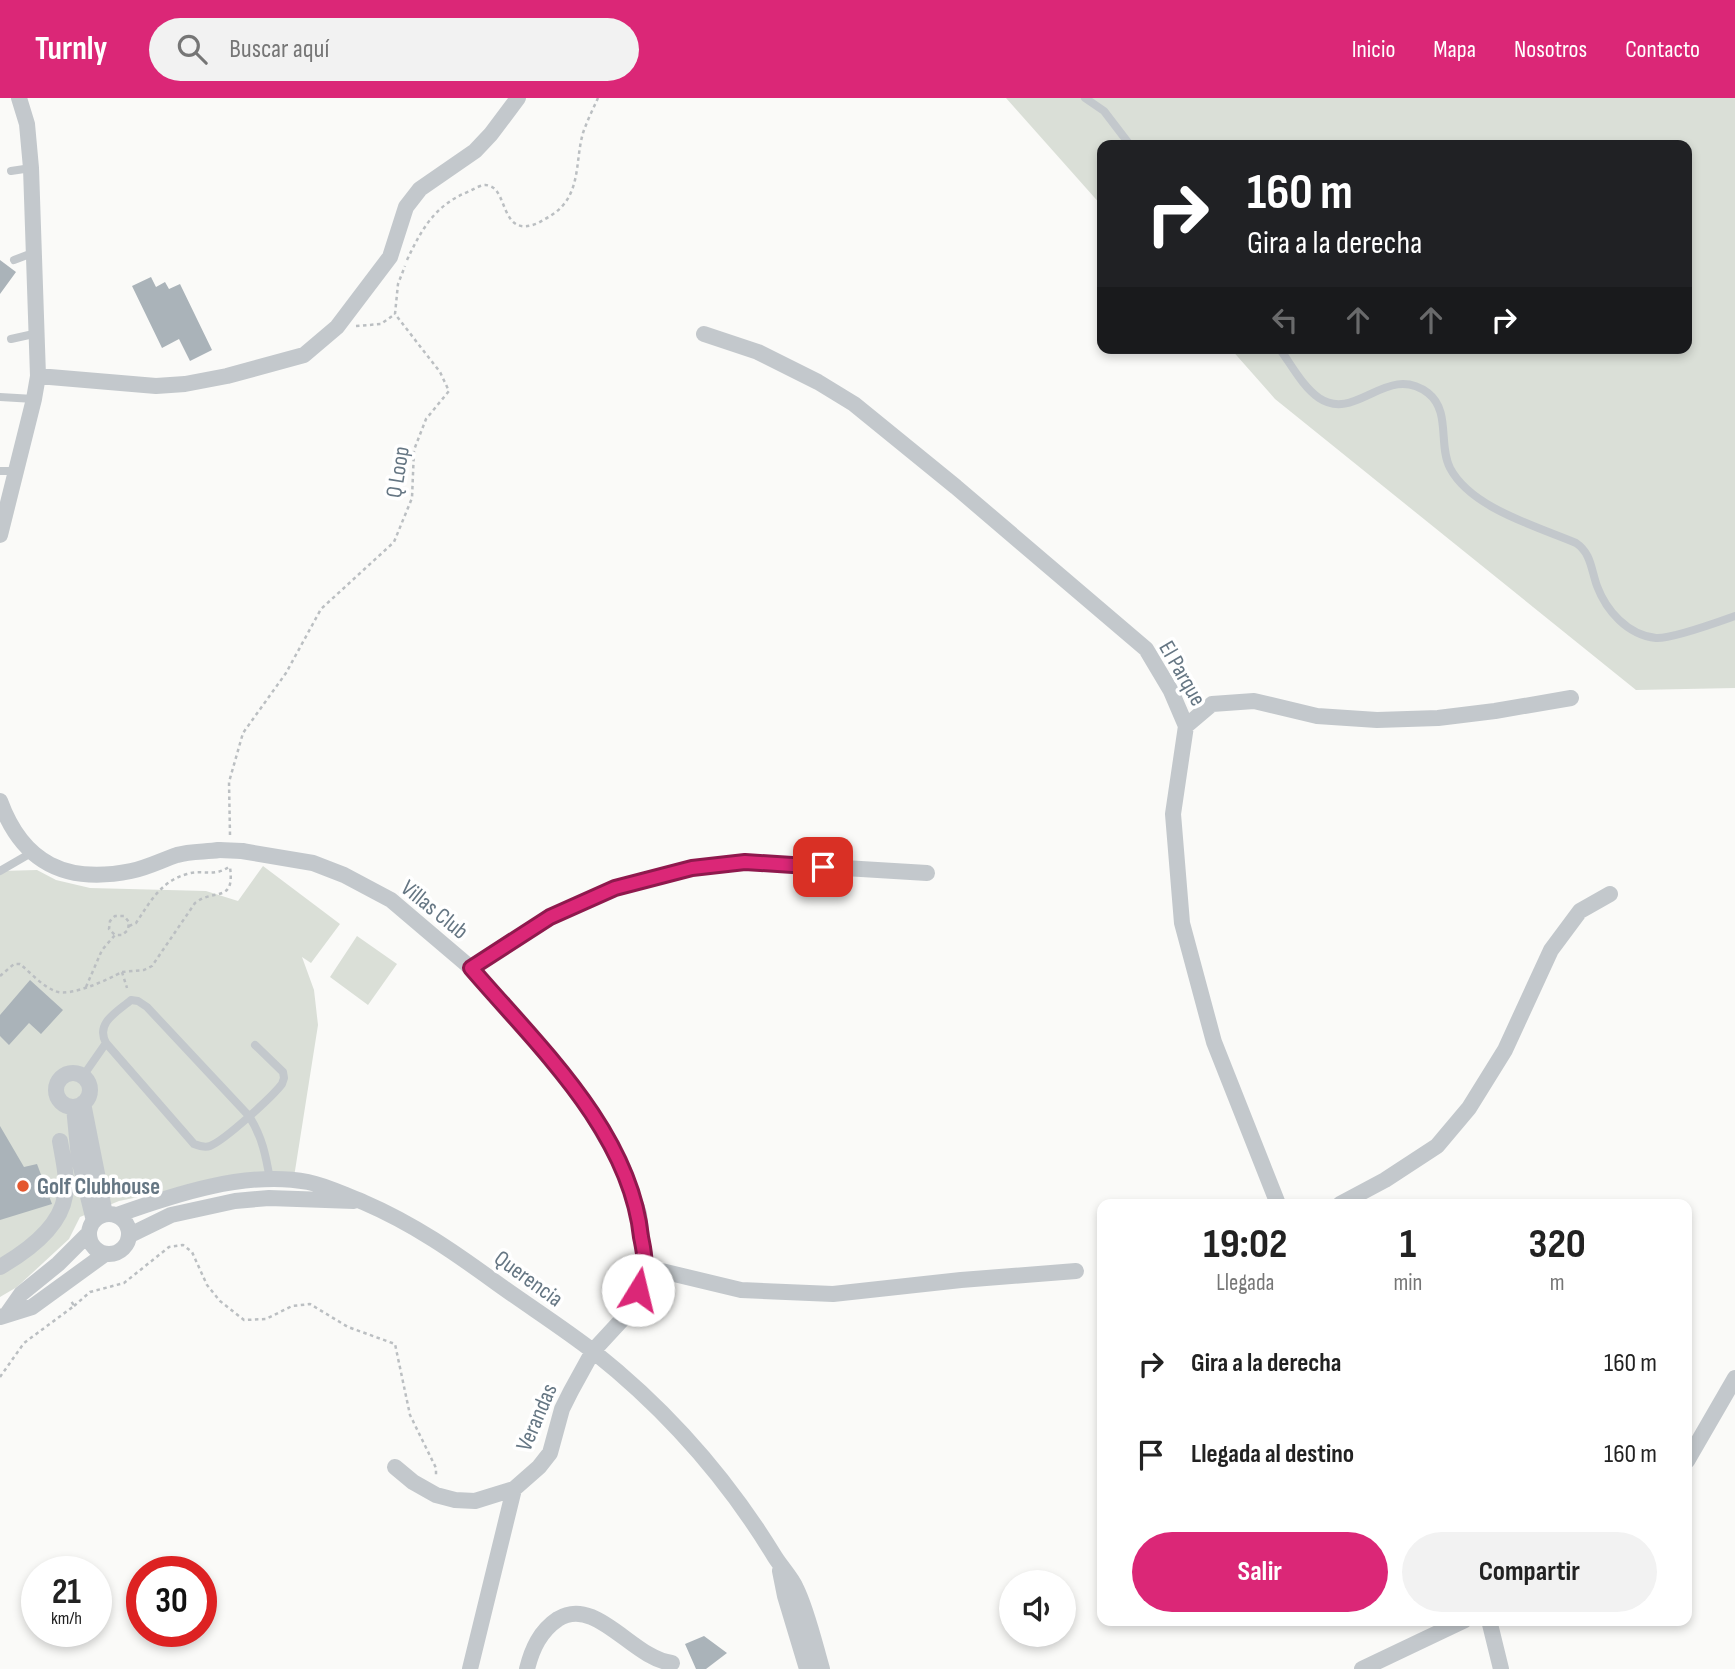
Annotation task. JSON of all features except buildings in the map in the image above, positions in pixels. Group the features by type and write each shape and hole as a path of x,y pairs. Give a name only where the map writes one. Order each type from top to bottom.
{"street":[{"path":"0,535 7,471 34,399 38,376 31,168 27,124 19,98"},
{"path":"38,376 156,386 185,384 304,355 337,327 390,257 406,207 420,190 475,151 518,98"},
{"name":"El Parque","path":"704,334 758,352 855,404 1146,649 1171,691 1186,726 1174,814 1182,923 1214,1042 1277,1199"},
{"path":"1186,726 1212,704 1222,703 1254,701 1317,716 1377,720 1438,718 1495,712 1571,698"},
{"name":"Villas Club","path":"0,801 17,835 31,853 58,868 105,876 135,871 180,854 230,850 313,863 344,875 391,901 471,968 586,1104 623,1168 639,1214 645,1268 629,1312 593,1351"},
{"path":"471,968 550,917 615,888 692,868 745,862 927,873"},
{"path":"1349,1199 1385,1180 1437,1146 1461,1118 1505,1050 1551,950 1580,911 1610,894"},
{"path":"79,1105 60,1100 57,1085 68,1074 83,1076 90,1090 79,1105 101,1221 93,1247 105,1254 119,1252 129,1242 128,1226 101,1221"},
{"path":"0,1267 42,1236 63,1206 66,1193 60,1141"},
{"name":"Querencia","path":"4,1315 21,1294 58,1264 101,1221 165,1198 197,1190 270,1180 306,1181 332,1188 410,1224 441,1243 593,1351 661,1409 694,1444 746,1511 797,1589 822,1669"},
{"name":"Querencia","path":"130,1235 171,1214 235,1201 270,1198 360,1201"},
{"name":"Querencia","path":"4,1315 32,1307 105,1254"},
{"path":"645,1268 741,1290 833,1294 1076,1271"},
{"name":"Verandas","path":"395,1467 436,1496 455,1500 475,1501 514,1489 539,1467 550,1452 562,1409 593,1351"},
{"path":"1692,1452 1735,1378"},
{"path":"470,1669 514,1489"},
{"path":"778,1561 785,1596 807,1669"},
{"path":"527,1669 537,1642 550,1624 568,1613 587,1614 645,1653 661,1662 672,1663"},
{"path":"1362,1669 1452,1626"},
{"path":"1491,1626 1502,1669"}],"lane":[{"path":"1085,98 1104,111 1126,140"},
{"path":"11,171 31,168"},
{"path":"14,260 35,252"},
{"path":"11,339 38,333"},
{"path":"1283,354 1310,390 1330,404 1343,405 1397,383 1411,383 1429,394 1437,402 1448,465 1460,483 1483,502 1576,543 1586,550 1598,588 1609,611 1629,629 1656,638 1735,616"},
{"path":"0,397 34,399"},
{"path":"0,871 31,853"},
{"path":"255,1045 282,1072 284,1078 278,1090 249,1116 211,1146 201,1146 194,1144 106,1043 102,1035 107,1019 131,1000 147,1007 249,1116 259,1131 264,1146 270,1180"},
{"path":"83,1076 106,1043"}],"path":[{"path":"337,327 381,324 395,314 398,284 421,231 453,197 483,185 490,186 496,190 507,214 516,224 530,226 547,218 562,206 573,190 583,132 598,98"},
{"name":"Q Loop","path":"230,867 229,782 243,733 286,673 321,609 394,542 412,498 414,450 426,419 449,391 440,372 395,314"},
{"path":"0,976 14,964 20,964 56,992 62,993 86,986 122,972 144,970 152,966 195,903 204,898 224,894 232,882 230,867 216,874 189,873 160,887 126,933 115,935 102,950 86,986"},
{"path":"115,935 109,929 112,918 124,916 129,926"},
{"path":"122,972 131,1000"},
{"path":"0,1377 24,1343 90,1292 124,1283 169,1247 183,1245 192,1252 207,1285 220,1301 244,1320 266,1319 292,1306 310,1304 348,1327 395,1344 410,1415 436,1468 436,1496"},
{"path":"62,1285 74,1306"}],"shaded area":[{"path":"1006,98 1735,98 1735,688 1636,690 1275,399 1235,354 1692,354 1692,140 1097,140 1097,200"},
{"path":"263,866 340,924 311,963 302,957 314,990 318,1025 294,1177 246,1175 119,1201 80,1217 69,1239 17,1287 0,1297 0,871 37,870 56,880 90,888 206,891 238,901"},
{"path":"357,936 397,964 368,1005 330,977"}],"place":[{"name":"Golf Clubhouse","path":"23,1186"}],"route":[{"path":"638,1290 645,1268 639,1214 623,1168 586,1104 471,968 550,917 615,888 692,868 745,862 823,867"}]}
